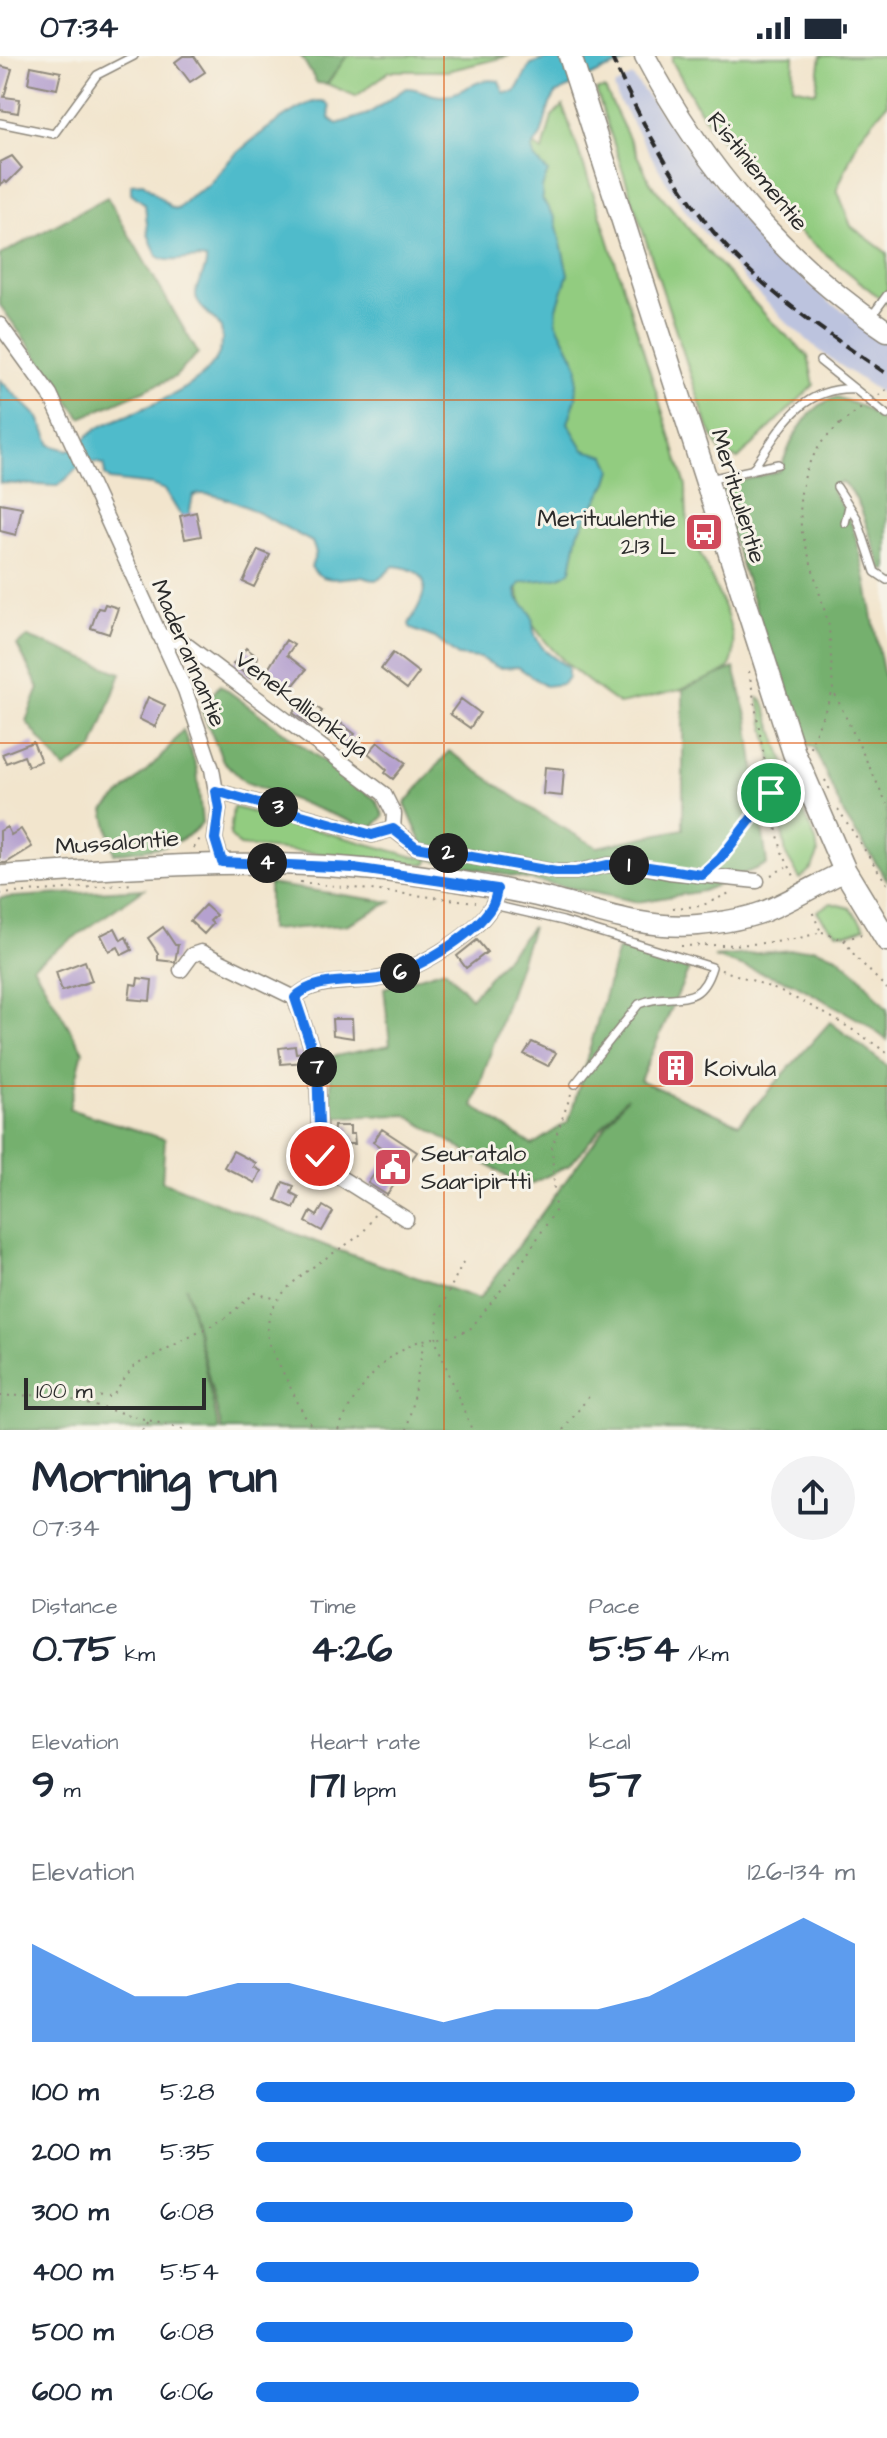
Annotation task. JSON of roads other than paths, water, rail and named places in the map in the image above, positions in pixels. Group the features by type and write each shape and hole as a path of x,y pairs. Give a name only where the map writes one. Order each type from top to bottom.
{"main road":[{"name":"Merituulentie","path":"570,56 794,753 845,871 878,936"},
{"name":"Ristiniementie","path":"648,61 719,172 756,219 836,295 878,325"},
{"name":"Mussalontie","path":"0,876 222,862 354,868 495,897 541,897 640,923 697,925 762,912 845,871"}],"street":[{"name":"Maderannantie","path":"0,325 50,394 185,690 212,769 219,809 215,839 222,862"},
{"name":"Venekallionkuja","path":"159,635 184,643 384,794 394,814 393,829"},
{"path":"216,791 372,835 393,829 416,847 556,872 635,865 757,881"},
{"path":"295,998 301,991 316,986 377,979 400,973 455,942 476,925 495,897"},
{"path":"181,970 192,955 201,952 295,998 317,1064 320,1156 325,1168 406,1219"}],"lane":[{"path":"0,123 54,134 97,75 134,56"},
{"path":"878,325 887,295"},
{"path":"820,361 887,415"},
{"path":"752,470 787,420 805,403 822,392 838,388 855,389"},
{"path":"707,479 778,464"},
{"path":"837,487 857,518 875,572 887,580"},
{"path":"845,523 849,505"},
{"path":"495,897 712,967 706,986 700,992 639,1004 573,1088"}],"water":[{"path":"555,56 645,56 604,70 556,94 541,135 532,149 535,159 548,172 542,199 555,218 568,274 557,308 556,322 578,366 576,398 568,423 584,450 606,456 612,469 608,482 578,533 571,570 554,578 520,583 516,591 519,600 531,614 539,643 568,667 568,677 563,684 545,686 518,667 499,668 480,658 458,656 435,638 411,629 409,624 424,587 418,573 394,566 376,580 321,576 311,567 316,553 312,542 219,496 193,496 189,515 184,516 165,490 152,485 110,480 105,475 104,465 96,462 83,464 57,486 0,483 0,380 39,418 51,445 67,450 78,446 100,427 184,389 200,378 220,351 221,329 199,305 196,295 206,259 168,260 157,256 148,234 145,204 131,193 131,184 143,183 172,208 178,209 207,186 244,147 290,113 307,105 320,101 328,105 329,118 337,124 368,114 406,88 443,96 491,80 499,81 504,93 515,92 531,64"}],"railway":[{"path":"611,56 665,162 724,244 790,305 887,374"}],"place":[{"name":"Merituulentie 213 L","path":"704,532"},
{"name":"Koivula","path":"676,1068"},
{"name":"Seuratalo Saaripirtti","path":"393,1167"}]}
